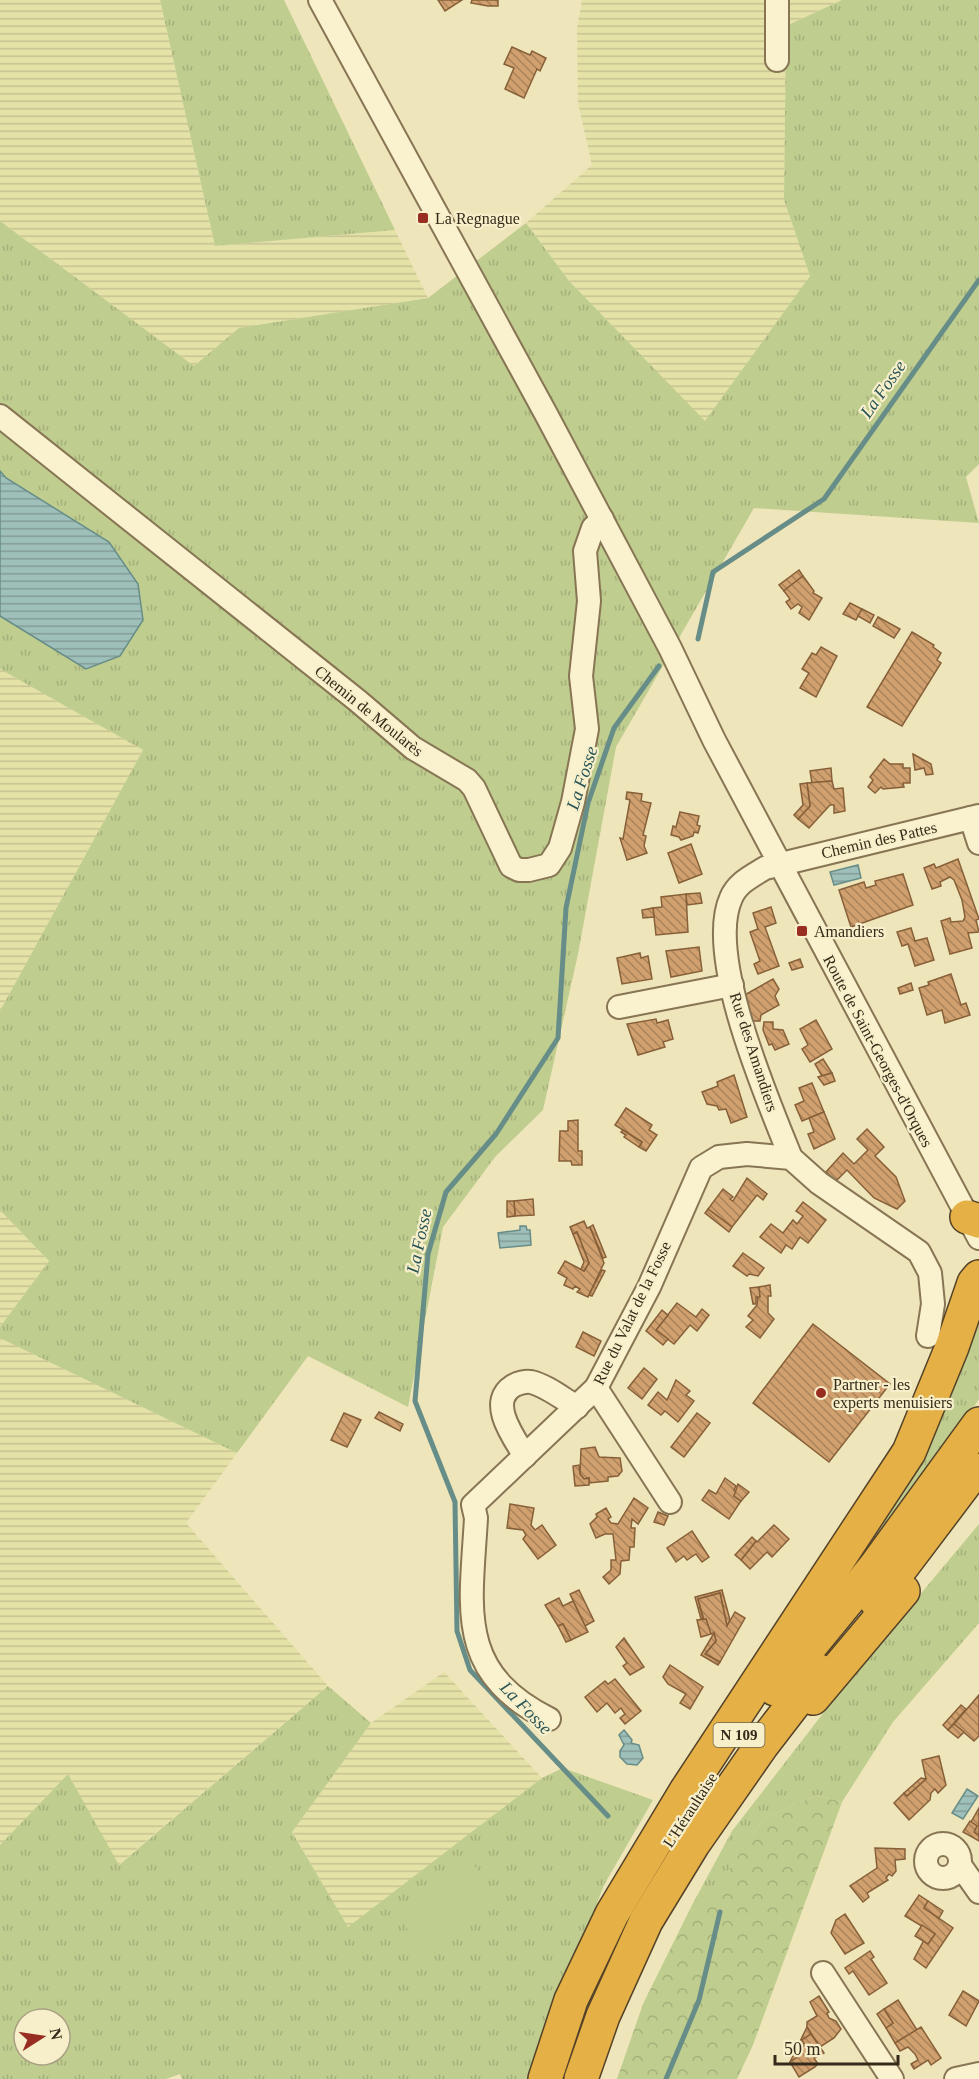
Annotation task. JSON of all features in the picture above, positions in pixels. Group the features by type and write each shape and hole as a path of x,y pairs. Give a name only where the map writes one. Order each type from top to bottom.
{"highway":[{"path":"545,2079 571,2000 612,1914 686,1791 909,1452 952,1347 974,1283 979,1277"},
{"name":"L'Héraultaise","path":"555,2079 581,2005 622,1921 683,1818 740,1733 875,1567 979,1424"},
{"name":"L'Héraultaise","path":"581,2079 603,2016 646,1921 693,1844 798,1697 907,1562 979,1465"},
{"path":"591,2079 643,1962 711,1837 819,1689 979,1497"}],"street":[{"name":"Route de Saint-Georges-d'Orques","path":"320,0 602,519 779,864 975,1225"},
{"path":"777,0 777,60"},
{"name":"Chemin de Moularès","path":"0,416 321,671 413,748 467,780 474,788 512,866 519,870 549,865 560,848 573,802 588,719 582,676 589,601 585,551 593,528 602,519"},
{"path":"975,817 979,843"},
{"name":"Chemin des Pattes","path":"779,864 975,817"},
{"name":"Rue des Amandiers","path":"779,864 747,878 732,896 725,920 735,1004 759,1077 791,1158"},
{"path":"619,1007 732,985"},
{"name":"Rue du Valat de la Fosse","path":"549,1719 528,1709 503,1689 486,1669 472,1627 476,1518 473,1505 596,1388 649,1287 701,1168 719,1157 747,1154 791,1158"},
{"path":"791,1158 819,1183 919,1252 930,1273 933,1304 928,1336"},
{"path":"525,1456 512,1434 503,1411 502,1401 508,1389 518,1383 530,1382 577,1407"},
{"path":"596,1388 670,1502"},
{"path":"960,1865 979,1892"},
{"path":"823,1973 892,2079"},
{"path":"956,2079 979,2074"}],"shaded area":[{"path":"0,0 160,0 215,246 395,230 428,298 240,328 194,366 0,221"},
{"path":"582,0 842,0 786,26 784,200 810,276 705,422 569,281 526,223 592,165 578,103 577,28"},
{"path":"0,669 143,750 0,1011"},
{"path":"0,1210 49,1261 0,1327"},
{"path":"0,1338 237,1453 186,1523 328,1686 118,1865 68,1774 0,1845"},
{"path":"444,1672 542,1778 348,1928 292,1831 371,1723"}],"green space":[{"path":"160,0 284,0 395,230 215,246"},
{"path":"842,0 979,0 979,464 966,477 979,523 754,508 616,747 578,954 543,1110 495,1157 443,1227 408,1407 308,1356 237,1453 0,1338 0,1327 49,1261 0,1210 0,1011 143,750 0,669 0,221 194,366 239,328 428,298 526,223 569,281 705,421 810,276 784,200 786,26"},
{"path":"979,1309 979,1399 954,1437 810,1625"},
{"path":"979,1524 979,1623 893,1722 842,1802 817,1795 763,1819 699,1915 691,1907 732,1831 852,1676"},
{"path":"328,1686 371,1723 292,1832 348,1927 542,1778 563,1768 653,1800 604,1885 530,2079 182,2079 180,2074 166,2079 0,2079 0,1845 68,1774 119,1865"},
{"path":"817,1795 842,1802 753,2045 737,2079 617,2079 643,2004 691,1907 699,1914 763,1819"},
{"path":"473,1863 499,1904 422,1953 396,1911"}],"water":[{"path":"0,471 6,478 109,542 138,584 143,620 120,656 86,669 0,616"},
{"path":"858,865 861,878 834,885 830,872"},
{"path":"520,1226 526,1226 527,1230 530,1230 531,1245 500,1248 498,1233 520,1230"},
{"path":"624,1730 632,1740 631,1743 639,1745 643,1758 637,1765 627,1764 620,1757 620,1751 624,1745 619,1735"},
{"path":"967,1789 978,1796 963,1819 952,1813"}],"building":[{"path":"438,0 462,0 445,11"},
{"path":"472,0 498,0 498,6 471,3"},
{"path":"512,47 530,55 532,51 546,58 540,71 537,69 524,98 505,89 514,68 504,64"},
{"path":"799,570 803,576 784,591 779,585"},
{"path":"803,576 814,591 813,593 822,598 809,620 799,613 802,607 798,604 791,609 786,602 790,599 784,591"},
{"path":"850,603 862,609 856,620 843,614"},
{"path":"862,609 874,615 870,623 858,616"},
{"path":"878,617 900,629 894,638 873,626"},
{"path":"912,632 934,645 933,647 941,653 937,660 941,663 902,726 867,707"},
{"path":"821,647 837,656 816,697 800,688 809,673 802,669 812,653 816,655"},
{"path":"913,754 931,764 933,774 926,775 924,768 915,770"},
{"path":"884,759 890,764 903,764 903,768 910,768 910,783 903,783 904,787 883,789 881,787 875,793 868,787 873,780 870,777"},
{"path":"831,768 832,781 812,783 810,771"},
{"path":"832,781 834,789 843,788 845,811 834,813 834,805 830,805 809,828 798,819 810,806 807,783"},
{"path":"807,783 810,806 798,819 794,815 803,805 800,784"},
{"path":"627,792 642,794 641,801 651,803 643,835 646,836 644,846 647,853 627,860 620,838 623,839 630,800 626,799"},
{"path":"680,812 699,816 697,825 700,826 698,833 694,832 693,836 681,840 671,835"},
{"path":"691,844 702,874 679,883 668,853"},
{"path":"958,859 979,919 976,920 979,932 968,933 972,948 950,954 941,921 950,918 951,922 963,921 965,917 962,900 954,880 950,877 940,882 941,886 932,889 924,868 934,864 936,868"},
{"path":"903,874 913,905 851,927 839,890 864,882 866,888 876,885 875,881"},
{"path":"700,893 702,903 687,905 686,894"},
{"path":"686,894 688,932 656,935 653,908 662,907 661,897"},
{"path":"771,907 776,923 765,927 779,966 758,974 754,964 760,961 750,932 758,929 753,913"},
{"path":"653,908 654,917 643,918 642,910"},
{"path":"911,928 915,941 927,938 934,960 915,966 908,944 902,946 897,932"},
{"path":"699,947 702,971 671,977 666,951"},
{"path":"640,953 641,958 648,956 652,979 622,984 617,958"},
{"path":"800,959 803,967 792,970 789,963"},
{"path":"951,974 961,1005 966,1003 970,1015 945,1023 942,1010 927,1015 919,988 929,985 928,982"},
{"path":"773,979 779,989 775,996 779,1005 761,1015 760,1021 748,1021 743,996"},
{"path":"911,983 913,990 900,994 898,988"},
{"path":"656,1019 657,1023 668,1020 673,1039 663,1042 665,1047 638,1055 627,1024"},
{"path":"816,1020 832,1049 810,1062 802,1049 808,1045 800,1029"},
{"path":"764,1022 773,1022 773,1029 783,1030 789,1044 775,1050 772,1044 769,1045 763,1030"},
{"path":"823,1059 832,1073 822,1076 815,1064"},
{"path":"832,1073 835,1081 824,1085 818,1077"},
{"path":"734,1075 747,1117 731,1123 726,1109 719,1110 717,1106 707,1104 702,1092 718,1086 717,1082"},
{"path":"812,1083 824,1112 802,1121 795,1105 804,1101 799,1088"},
{"path":"626,1108 652,1125 649,1130 657,1135 646,1151 639,1147 642,1142 615,1125"},
{"path":"824,1112 835,1139 814,1149 808,1134 814,1132 809,1118"},
{"path":"578,1120 578,1151 582,1151 582,1165 572,1165 571,1161 559,1161 560,1131 568,1131 568,1121"},
{"path":"867,1129 884,1147 875,1156 896,1177 905,1201 897,1209 874,1198 847,1170 836,1181 826,1172 843,1153 854,1164 868,1150 857,1139"},
{"path":"623,1130 642,1142 639,1147 624,1137 626,1135 621,1132"},
{"path":"747,1178 767,1194 763,1200 757,1195 732,1227 708,1209 723,1189 733,1197 730,1199 733,1201"},
{"path":"533,1199 534,1215 515,1216 514,1201"},
{"path":"507,1201 514,1201 515,1216 507,1217"},
{"path":"803,1202 826,1220 808,1243 800,1237 792,1249 786,1245 781,1253 760,1237 771,1224 783,1233 793,1220 797,1224 803,1216 796,1211"},
{"path":"708,1209 732,1227 729,1232 705,1213"},
{"path":"584,1221 587,1228 590,1227 604,1263 588,1297 577,1292 580,1289 575,1286 573,1289 564,1285 567,1278 558,1273 565,1261 584,1271 589,1263 577,1232 573,1234 570,1227"},
{"path":"593,1225 606,1257 603,1258 590,1227"},
{"path":"577,1232 589,1263 584,1271 581,1269 584,1262 573,1234"},
{"path":"743,1253 764,1268 758,1276 749,1274 747,1276 733,1266"},
{"path":"602,1270 605,1271 592,1296 589,1295"},
{"path":"770,1285 768,1313 774,1319 760,1338 746,1327 753,1320 748,1316 757,1305 759,1287"},
{"path":"759,1287 760,1297 756,1297 756,1304 753,1304 750,1288"},
{"path":"677,1303 696,1317 702,1309 709,1315 697,1331 690,1325 674,1344 656,1330"},
{"path":"662,1310 668,1315 656,1330 668,1339 663,1345 646,1331"},
{"name":"Partner - les experts menuisiers","path":"813,1324 890,1384 829,1462 753,1403"},
{"path":"583,1332 601,1341 594,1356 576,1347"},
{"path":"644,1368 657,1379 642,1399 628,1388"},
{"path":"676,1380 690,1391 686,1395 694,1401 678,1422 665,1411 661,1415 648,1405 658,1392 667,1400"},
{"path":"379,1412 403,1424 400,1431 375,1418"},
{"path":"344,1413 361,1420 347,1447 331,1440"},
{"path":"697,1413 710,1423 684,1457 671,1447"},
{"path":"595,1447 599,1457 620,1458 622,1471 618,1476 608,1477 608,1481 589,1483 589,1478 584,1479 580,1474 581,1449"},
{"path":"579,1465 580,1474 584,1479 589,1478 589,1485 575,1486 573,1466"},
{"path":"725,1478 736,1486 734,1490 737,1492 734,1496 741,1501 729,1519 702,1500 709,1490 716,1494"},
{"path":"738,1484 749,1492 741,1501 734,1496"},
{"path":"634,1498 648,1508 638,1524 632,1519 631,1528 635,1528 634,1547 630,1547 629,1560 621,1561 620,1574 609,1584 603,1577 611,1570 611,1560 616,1560 613,1534 605,1534 596,1538 590,1524 597,1517 596,1514 606,1508 611,1517 608,1519 611,1523 618,1524"},
{"path":"510,1504 534,1508 531,1525 535,1530 542,1525 556,1545 538,1559 523,1539 526,1535 523,1530 507,1528"},
{"path":"658,1512 668,1516 664,1525 654,1522"},
{"path":"774,1525 789,1539 772,1557 767,1552 750,1569 741,1560 756,1541"},
{"path":"692,1531 709,1557 702,1562 696,1554 687,1560 684,1556 676,1562 667,1548"},
{"path":"752,1537 756,1541 741,1560 735,1555"},
{"path":"579,1590 594,1621 585,1626 570,1594"},
{"path":"722,1590 730,1620 727,1626 720,1593 698,1599 703,1619 701,1619 695,1597"},
{"path":"720,1593 727,1626 735,1612 745,1618 720,1662 705,1654 716,1641 714,1633 710,1634 706,1619 704,1620 698,1599"},
{"path":"559,1598 563,1606 573,1601 588,1632 571,1640 563,1624 558,1626 545,1605"},
{"path":"706,1619 711,1634 701,1637 697,1620"},
{"path":"563,1624 571,1640 566,1642 558,1626"},
{"path":"714,1633 716,1641 705,1654 720,1662 718,1665 701,1655"},
{"path":"624,1638 644,1667 630,1675 623,1666 627,1663 616,1647"},
{"path":"670,1665 703,1687 690,1709 680,1703 686,1694 668,1684 663,1677"},
{"path":"615,1679 641,1711 625,1724 620,1718 625,1714 621,1708 615,1713 607,1703 597,1712 585,1697 605,1681 608,1684"},
{"path":"979,1695 979,1736 974,1741 954,1724"},
{"path":"961,1705 966,1709 948,1730 943,1725"},
{"path":"954,1724 964,1732 958,1738 948,1730"},
{"path":"939,1756 946,1785 938,1793 935,1789 931,1793 930,1800 909,1820 894,1803 904,1793 907,1796 926,1779 922,1760"},
{"path":"921,1778 926,1779 907,1796 904,1793"},
{"path":"979,1808 979,1836 974,1832 977,1826 971,1822"},
{"path":"970,1821 977,1826 974,1832 979,1836 979,1841 963,1832"},
{"path":"875,1848 905,1849 905,1859 895,1860 896,1871 892,1876 889,1874 886,1878 888,1880 867,1893 869,1897 863,1902 850,1886 877,1868"},
{"path":"919,1895 928,1901 924,1908 953,1928 926,1968 914,1959 924,1940 928,1944 935,1934 905,1916"},
{"path":"928,1901 943,1911 939,1918 924,1908"},
{"path":"845,1914 864,1943 845,1954 831,1933 836,1920"},
{"path":"922,1925 935,1934 928,1944 915,1936"},
{"path":"870,1951 874,1957 871,1959 887,1983 869,1995 853,1971 849,1974 845,1968"},
{"path":"963,1991 979,2001 966,2026 949,2015"},
{"path":"819,1996 829,2012 827,2013 829,2018 836,2021 841,2029 834,2038 820,2047 807,2027 807,2022 817,2016 810,2002"},
{"path":"898,2000 917,2030 895,2043 886,2028 893,2023 884,2009"},
{"path":"884,2009 893,2023 886,2028 877,2014"},
{"path":"807,2027 811,2034 802,2040 805,2045 796,2050 799,2056 790,2062"},
{"path":"921,2027 941,2058 931,2065 928,2060 914,2069 911,2064 918,2060 915,2054 908,2047 900,2051 895,2043"},
{"path":"811,2034 824,2053 814,2058 818,2064 815,2067 799,2077 790,2062 799,2056 796,2050 805,2045 802,2040"}],"waterway":[{"name":"La Fosse","path":"698,639 713,572 824,499 979,280"},
{"name":"La Fosse","path":"608,1816 470,1670 457,1631 455,1502 415,1401 428,1254 446,1192 496,1134 558,1038 566,908 588,803 614,728 659,666"},
{"name":"La Fosse","path":"666,2079 699,2000 720,1912"}],"place":[{"name":"La Regnague","path":"423,218"},
{"name":"Amandiers","path":"802,931"},
{"name":"Partner - les experts menuisiers","path":"821,1393"}]}
